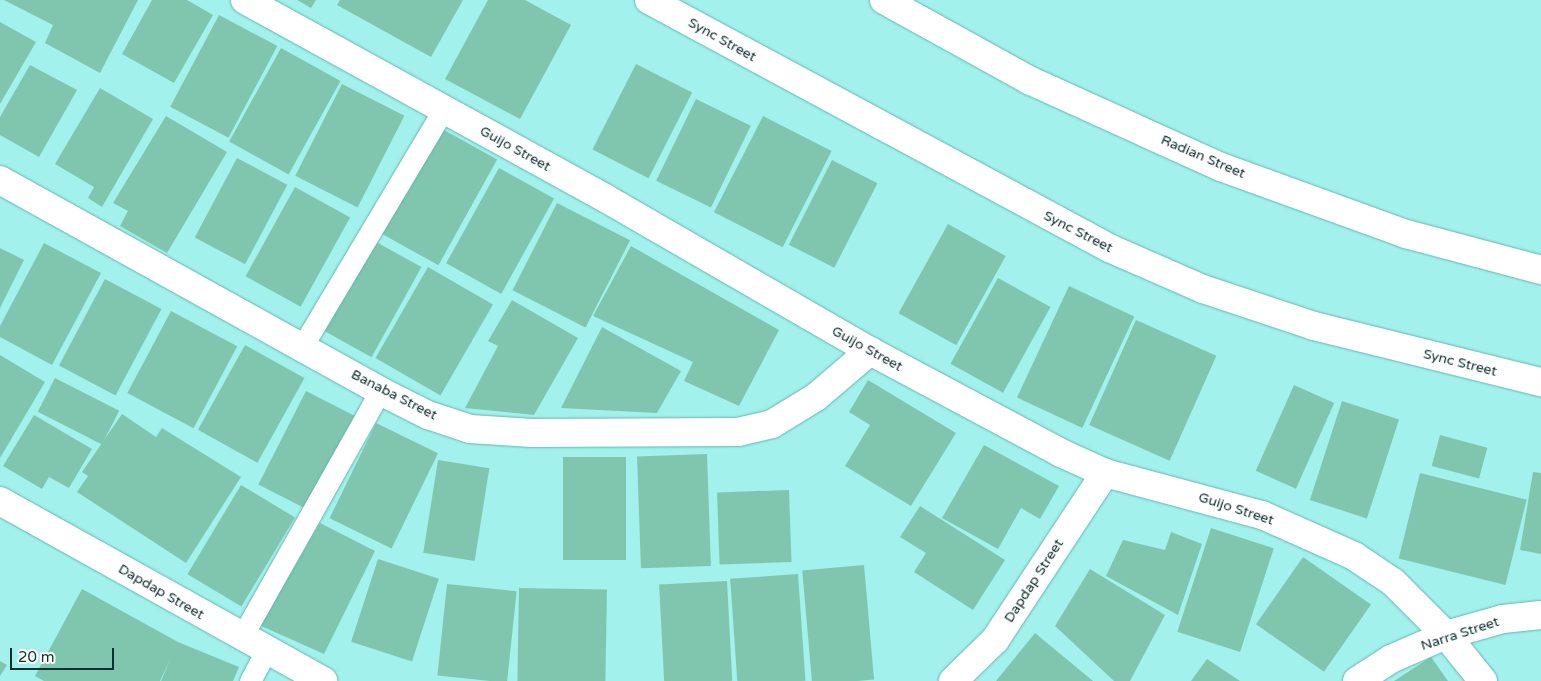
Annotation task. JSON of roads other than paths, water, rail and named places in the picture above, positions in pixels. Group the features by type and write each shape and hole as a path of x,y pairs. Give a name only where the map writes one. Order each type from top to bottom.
{"street":[{"name":"Guijo Street","path":"245,0 870,351 1105,473 1253,512 1354,556 1393,582 1446,635 1483,681"},
{"name":"Sync Street","path":"649,0 1109,248 1202,289 1314,326 1541,382"},
{"name":"Radian Street","path":"891,2 1031,81 1221,167 1406,234 1541,270"},
{"name":"Banaba Street","path":"0,180 303,345 380,391 428,415 470,429 532,433 738,432 772,424 816,397 870,351"},
{"name":"Dapdap Street","path":"953,681 995,640 1105,473"},
{"name":"Dapdap Street","path":"0,501 242,638 323,681"},
{"name":"Narra Street","path":"1356,681 1391,659 1446,635 1503,619 1541,615"}],"lane":[{"path":"303,345 443,110"},
{"path":"242,638 380,391"},
{"path":"250,681 266,651"}]}
